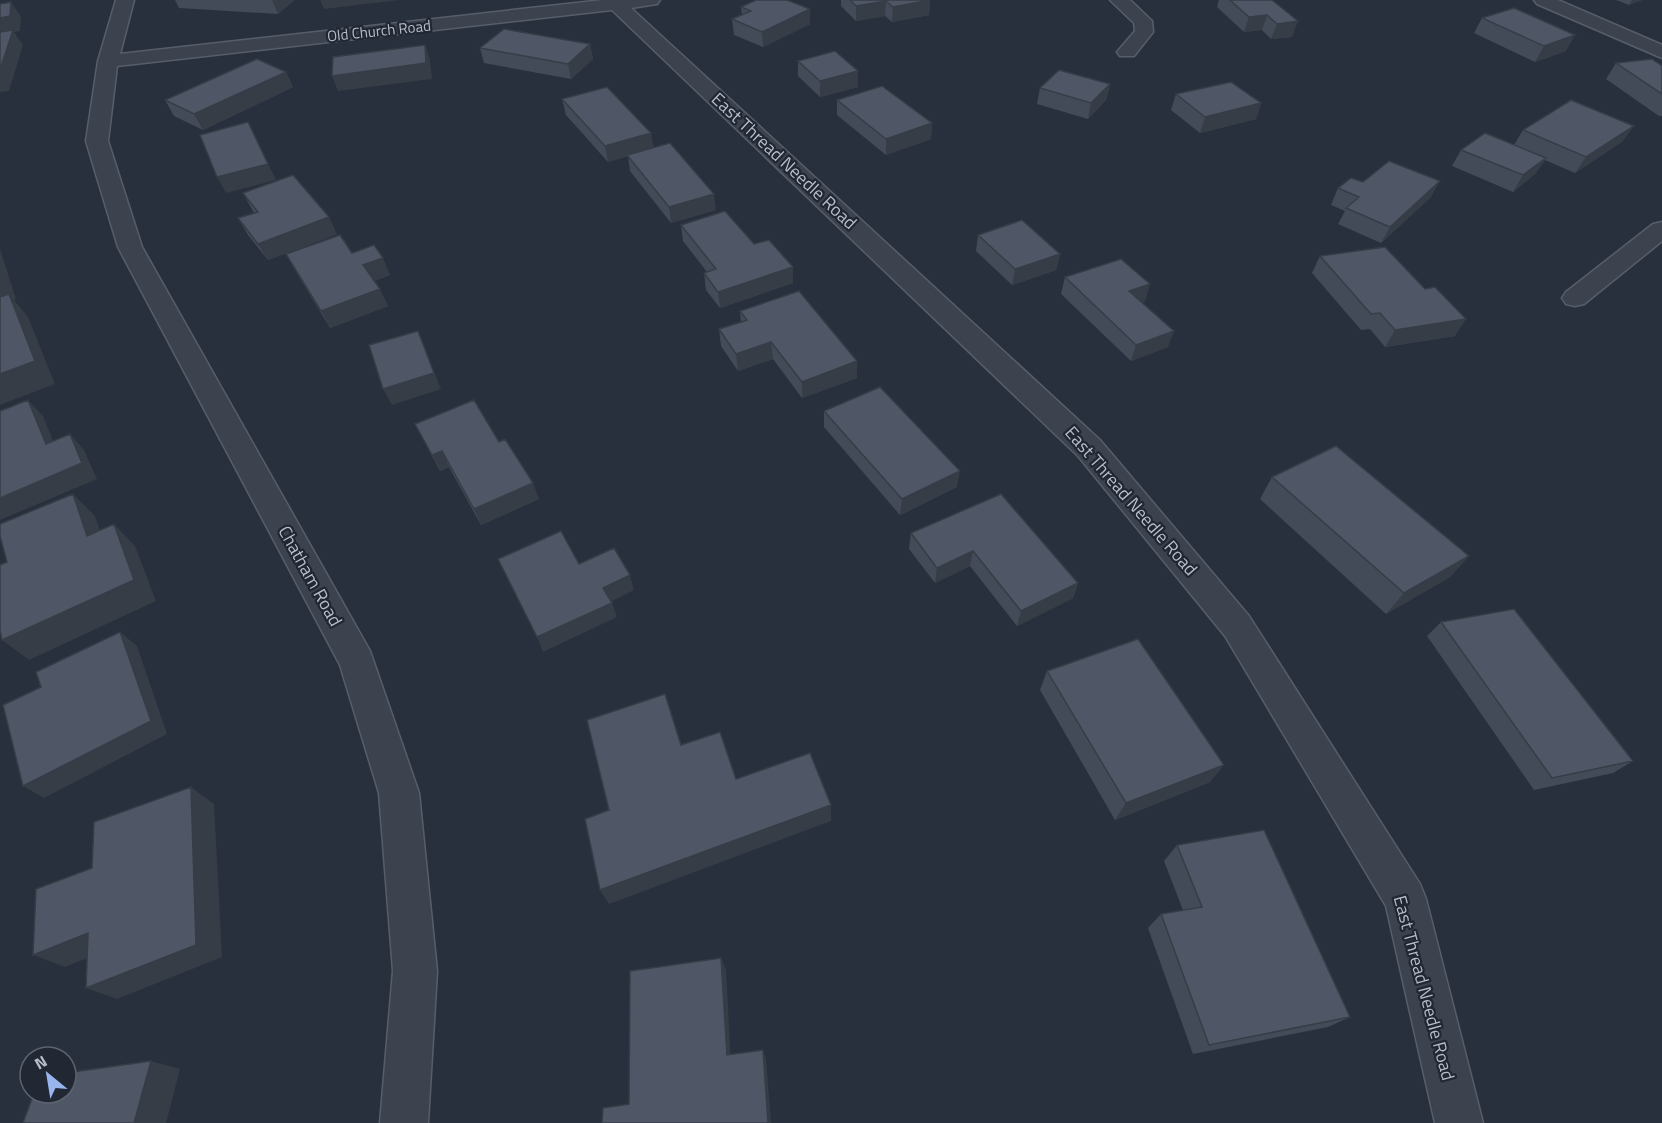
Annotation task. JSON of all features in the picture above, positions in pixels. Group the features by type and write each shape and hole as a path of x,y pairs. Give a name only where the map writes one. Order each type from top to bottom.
{"street":[{"name":"Chatham Road","path":"125,0 108,62 97,141 130,247 357,662 399,793 415,971 404,1123"},
{"name":"Old Church Road","path":"108,62 651,0"},
{"path":"1119,0 1143,21 1144,32 1127,52"},
{"path":"1543,0 1662,52"},
{"name":"East Thread Needle Road","path":"616,4 1089,448 1237,626 1406,899 1459,1123"},
{"path":"1575,298 1662,229"}],"building":[{"path":"756,0 787,0 810,9 762,32 732,19 751,11 741,7"},
{"path":"850,0 930,0 893,7 886,1 856,6"},
{"path":"1230,0 1272,0 1298,21 1277,24 1267,15 1249,17"},
{"path":"11,2 10,16 0,18 0,4"},
{"path":"1514,8 1575,35 1544,46 1482,18"},
{"path":"504,29 590,44 568,64 480,48"},
{"path":"13,30 0,70 0,32"},
{"path":"425,45 426,63 332,76 333,57"},
{"path":"835,51 858,71 820,81 798,61"},
{"path":"257,59 286,72 194,114 165,100"},
{"path":"1652,59 1662,66 1662,94 1616,63"},
{"path":"1059,70 1110,84 1091,103 1040,88"},
{"path":"1231,82 1261,103 1205,117 1176,94"},
{"path":"882,86 932,123 886,139 837,100"},
{"path":"607,87 651,133 605,146 562,99"},
{"path":"1571,100 1634,126 1586,157 1523,130"},
{"path":"248,122 268,164 217,177 200,135"},
{"path":"1485,133 1546,158 1523,175 1461,150"},
{"path":"670,143 714,194 669,207 627,155"},
{"path":"1389,161 1440,181 1390,227 1346,208 1359,197 1338,188 1351,178 1363,182"},
{"path":"293,175 329,217 258,244 238,218 258,212 243,193"},
{"path":"725,211 754,244 769,240 793,267 718,292 704,273 716,269 681,225"},
{"path":"1022,220 1060,254 1015,269 978,235"},
{"path":"340,235 352,253 374,245 383,258 363,265 380,289 321,311 286,254"},
{"path":"1385,247 1425,289 1435,287 1466,319 1395,330 1380,313 1371,314 1320,256"},
{"path":"1121,259 1150,284 1129,291 1174,331 1136,345 1065,277"},
{"path":"799,291 857,361 802,382 771,342 736,354 719,329 747,320 740,311"},
{"path":"9,294 35,361 0,374 0,297"},
{"path":"418,331 434,373 383,389 369,345"},
{"path":"880,387 960,471 902,499 824,411"},
{"path":"28,400 46,444 70,434 82,463 0,498 0,411"},
{"path":"474,400 499,442 505,439 533,483 474,509 442,451 432,455 415,424"},
{"path":"1336,446 1469,556 1404,593 1272,477"},
{"path":"73,494 87,536 114,524 134,580 2,640 0,565 7,562 0,536 0,524"},
{"path":"1001,494 1078,583 1021,611 973,551 937,568 911,533"},
{"path":"561,531 579,564 614,548 630,575 603,588 612,603 537,637 498,559"},
{"path":"1514,609 1633,761 1552,778 1441,622"},
{"path":"120,632 151,721 23,786 3,705 41,687 36,672"},
{"path":"1138,639 1224,765 1126,803 1047,671"},
{"path":"665,694 681,745 720,732 736,779 810,753 831,805 600,890 585,819 609,810 587,720"},
{"path":"191,787 196,945 86,988 88,933 33,955 36,889 92,868 94,822"},
{"path":"1264,830 1350,1017 1209,1045 1161,914 1202,907 1177,845"},
{"path":"721,958 727,1055 763,1050 768,1123 602,1123 603,1108 629,1104 630,971"},
{"path":"151,1061 134,1123 23,1123 30,1105 78,1105 78,1071"}]}
